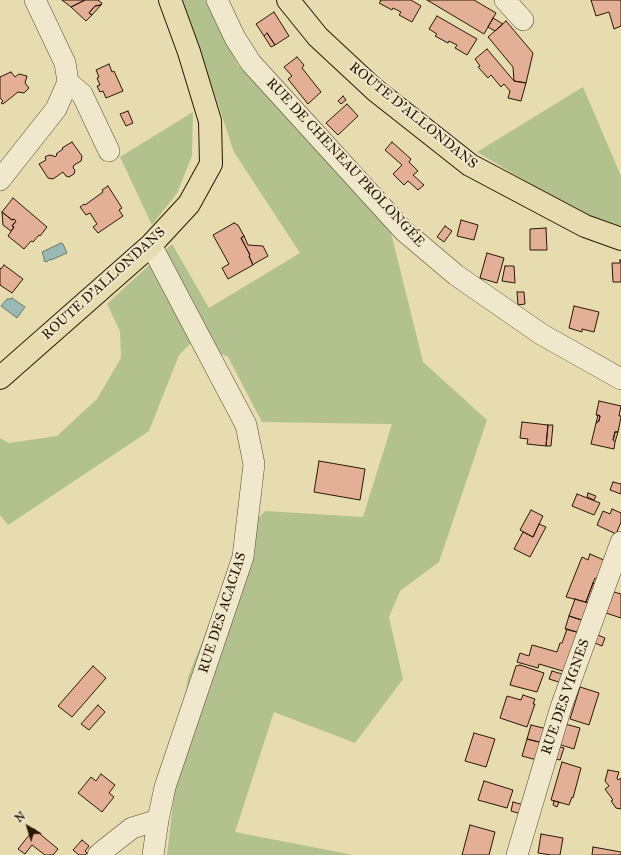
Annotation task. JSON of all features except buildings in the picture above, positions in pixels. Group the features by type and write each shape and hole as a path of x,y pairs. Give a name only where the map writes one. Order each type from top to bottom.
{"main road":[{"name":"ROUTE D'ALLONDANS","path":"0,378 151,245 189,204 211,164 210,121 189,52 170,0"},
{"name":"ROUTE D'ALLONDANS","path":"288,0 318,37 375,90 470,165 585,226 621,239"}],"street":[{"path":"0,180 56,109 68,82 65,63 35,0"},
{"name":"RUE DE CHENEAU PROLONGÉE","path":"217,0 235,38 251,63 404,231 456,275 541,334 621,379"},
{"path":"505,0 523,20"},
{"path":"68,82 82,94 109,151"},
{"name":"RUE DES ACACIAS","path":"151,245 246,425 254,464 243,557 165,787 153,855"},
{"name":"RUE DES VIGNES","path":"517,855 561,707 621,542"},
{"path":"98,855 132,828 158,820"}],"green space":[{"path":"183,0 208,0 238,65 389,225 423,362 487,420 439,562 400,591 389,617 403,679 355,743 274,712 235,832 353,855 167,855 188,677 246,531 265,511 363,517 392,424 262,422 228,357 193,341 179,355 149,431 8,525 0,515 0,438 9,443 57,436 97,399 121,358 120,331 107,304 172,244 209,308 300,253 234,152"},
{"path":"583,87 621,176 621,229 572,209 477,152"},
{"path":"193,112 192,156 177,193 152,225 120,157"}],"water":[{"path":"61,243 63,244 67,253 51,260 50,259 47,262 44,261 42,252"},
{"path":"12,298 25,307 17,318 1,306 7,299"}]}
